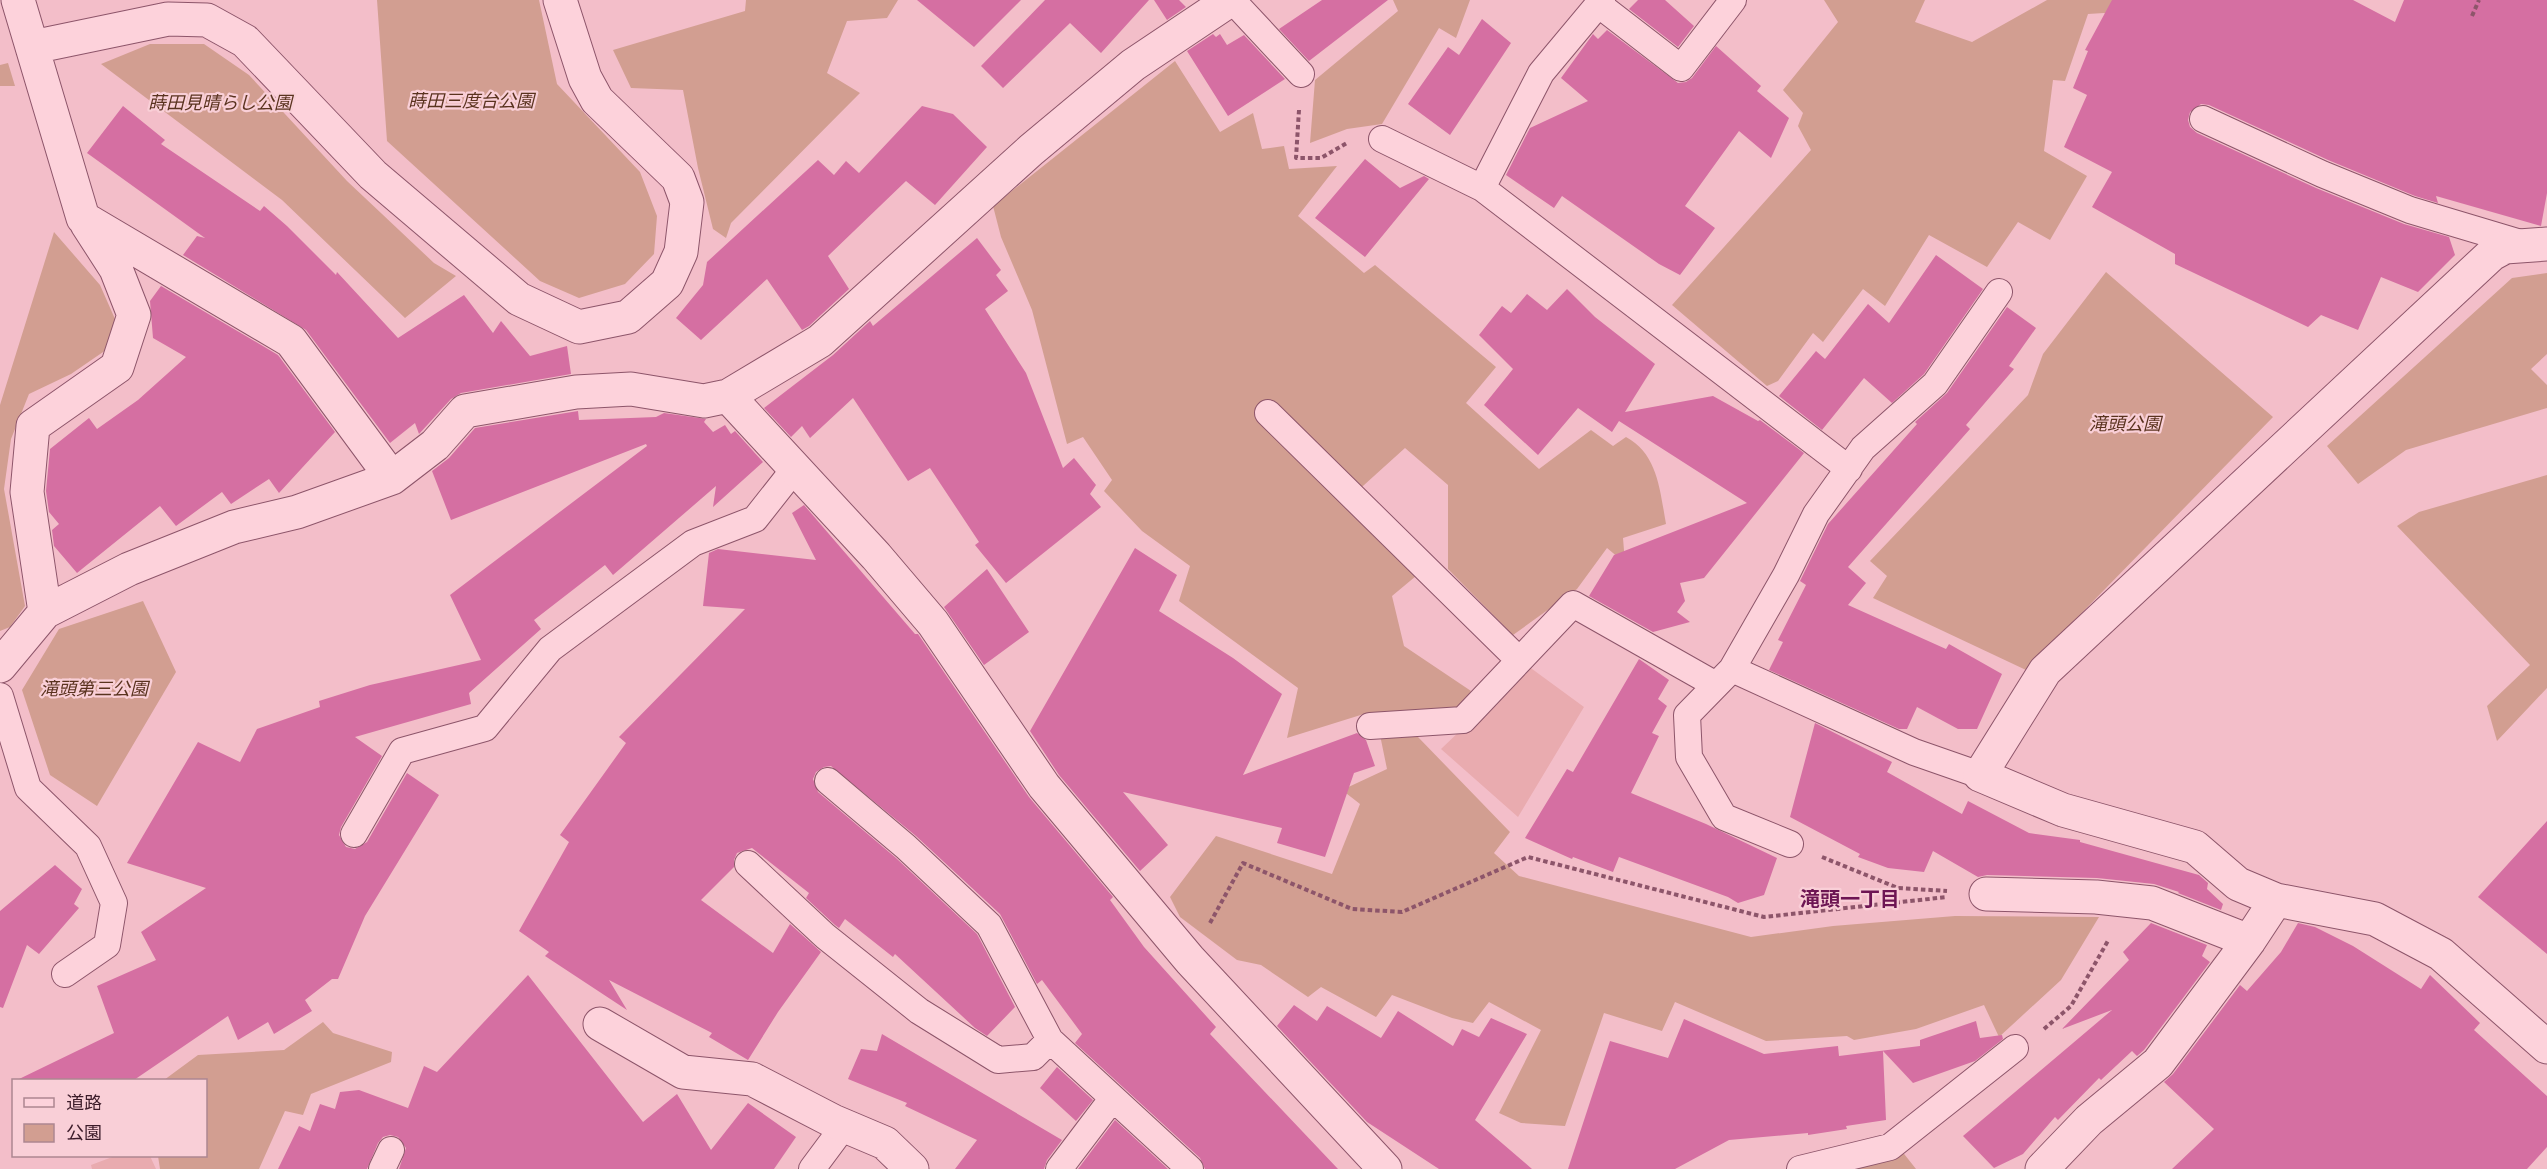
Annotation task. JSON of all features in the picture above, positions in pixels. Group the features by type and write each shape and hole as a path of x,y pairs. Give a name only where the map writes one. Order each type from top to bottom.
{"street":[{"path":"18,0 83,218 116,269 134,315 117,367 33,426 27,492 45,612"},
{"path":"33,47 168,19 207,20 245,41 373,176 519,299 579,327 628,317 667,283 681,252 687,202 678,178 597,100 585,78 560,0"},
{"path":"0,666 45,612 129,569 225,531 297,512 392,478 435,445 465,411 576,392 631,389 704,400 728,396 820,341 1032,150 1133,65 1231,0"},
{"path":"83,218 291,341 392,478"},
{"path":"2537,244 2505,247 2492,254 2045,671 1980,775 2063,810 2195,847 2238,884 2276,900 2375,919 2441,954 2547,1047"},
{"path":"728,396 796,467 933,623 1044,786 1190,960 1385,1169"},
{"path":"1986,894 2097,897 2152,903 2249,941"},
{"path":"2042,1169 2089,1120 2158,1063 2249,941 2276,900"},
{"path":"600,1024 683,1072 752,1079 844,1126 885,1143 912,1169"}],"lane":[{"path":"1231,0 1301,74"},
{"path":"1482,188 1541,73 1600,2 1681,68 1732,0"},
{"path":"2203,119 2322,174 2410,210 2537,244"},
{"path":"1382,139 1482,188 1849,469"},
{"path":"1790,844 1724,818 1689,757 1687,715 1724,677 1786,575 1816,514 1863,448 1935,384 1999,292"},
{"path":"1268,413 1520,660"},
{"path":"354,834 402,751 485,728 550,649 693,543 755,519 796,467"},
{"path":"1370,726 1463,720 1573,604 1724,677 1914,752 1980,775"},
{"path":"0,696 28,788 88,846 114,903 107,945 65,974"},
{"path":"828,781 906,847 989,925 1050,1040 1112,1099 1180,1157 1190,1169"},
{"path":"748,864 825,936 919,1011 998,1060 1033,1057 1050,1040"},
{"path":"1800,1169 1890,1147 2015,1048"},
{"path":"1059,1169 1112,1099"},
{"path":"812,1169 844,1126"}],"path":[{"path":"2472,15 2479,0"},
{"path":"1301,74 1296,158 1321,158 1354,139 1382,139"},
{"path":"1790,844 1898,888 1986,894"},
{"path":"1190,960 1243,863 1352,909 1402,912 1528,857 1764,917 1986,894"},
{"path":"2015,1048 2031,1034 2045,1029 2071,1006 2129,901"}],"shaded area":[{"path":"1528,666 1584,707 1518,817 1441,749"},
{"path":"112,1157 150,1157 156,1169 92,1169 91,1165"}],"green space":[{"name":"蒔田三度台公園","path":"377,0 539,0 557,84 640,172 657,216 654,254 625,284 579,298 540,281 387,141"},
{"path":"746,0 898,0 887,18 847,21 827,73 860,93 731,223 726,238 713,229 683,90 631,88 613,50 745,11"},
{"path":"1393,0 1470,0 1456,38 1439,28 1382,124 1347,129 1310,143 1315,80 1398,11"},
{"path":"1824,0 1925,0 1915,22 1972,42 2047,0 2117,0 2113,16 2104,13 2088,14 2065,81 2053,80 2044,151 2087,176 2050,240 2018,222 1987,267 1929,235 1885,306 1863,289 1823,342 1813,333 1778,381 1767,386 1672,305 1811,150 1798,126 1803,113 1783,90 1838,22"},
{"name":"蒔田見晴らし公園","path":"150,44 204,44 249,75 347,181 434,263 456,276 405,318 282,200 101,64"},
{"path":"1175,61 1220,132 1253,113 1262,149 1284,146 1289,169 1337,166 1298,216 1364,273 1375,265 1496,367 1466,403 1539,469 1591,430 1613,446 1626,437 1637,444 1645,453 1656,474 1666,524 1623,538 1625,563 1607,548 1577,589 1513,635 1448,569 1448,485 1405,448 1343,504 1416,576 1392,596 1404,646 1471,691 1460,709 1367,713 1287,738 1298,688 1179,601 1190,566 1142,531 1104,491 1112,480 1083,437 1067,444 1032,310 1001,237 993,206"},
{"path":"8,63 15,86 0,86 0,65"},
{"path":"54,232 100,285 115,319 106,350 71,374 29,394 11,439 4,489 25,606 10,627 0,631 0,405"},
{"name":"滝頭公園","path":"2106,272 2273,417 2026,670 1873,598 1887,576 1870,561 2028,395 2043,354"},
{"path":"2547,273 2547,354 2531,369 2547,385 2547,408 2406,450 2358,484 2327,446 2512,278"},
{"path":"2547,475 2547,688 2497,741 2487,706 2530,665 2397,526 2419,512"},
{"name":"滝頭第三公園","path":"143,601 176,672 97,806 50,775 22,690 59,629"},
{"path":"1380,735 1418,737 1510,832 1494,853 1519,876 1751,937 1833,926 1955,916 2099,917 2061,980 1999,1037 1984,1005 1916,1029 1854,1040 1847,1036 1766,1041 1675,1002 1662,1031 1604,1013 1565,1126 1521,1123 1499,1113 1541,1030 1489,1002 1473,1023 1452,1018 1392,995 1376,1017 1321,987 1308,997 1261,965 1237,960 1180,917 1170,897 1216,836 1332,874 1360,804 1342,790 1387,769"},
{"path":"323,1022 333,1033 392,1052 391,1062 311,1094 303,1115 285,1111 259,1169 160,1169 158,1157 207,1157 207,1079 165,1079 198,1055 284,1050"},
{"path":"1901,1150 1916,1169 1836,1169"}],"building":[{"path":"917,0 1021,0 974,47"},
{"path":"1045,0 1149,0 1101,53 1070,23 1003,88 981,66"},
{"path":"1154,0 1179,0 1186,7 1167,20"},
{"path":"1322,0 1388,0 1309,61 1279,29"},
{"path":"1638,0 1665,0 1694,26 1678,47 1629,9"},
{"path":"2112,0 2353,0 2395,22 2404,0 2547,0 2547,193 2541,226 2436,196 2438,203 2415,196 2328,160 2209,105 2201,104 2190,112 2188,120 2190,127 2197,133 2316,188 2404,224 2449,237 2455,255 2418,292 2381,277 2358,330 2321,315 2308,327 2175,264 2175,254 2092,207 2112,172 2064,147 2087,95 2073,88 2088,51 2085,50"},
{"path":"1482,19 1511,43 1450,135 1408,104 1448,47 1459,55"},
{"path":"1607,30 1678,83 1692,78 1716,46 1761,86 1757,91 1789,118 1771,158 1739,131 1685,206 1715,228 1680,275 1659,264 1562,196 1554,208 1506,175 1530,128 1588,101 1561,78 1593,34 1598,39"},
{"path":"1213,34 1216,37 1220,34 1227,45 1244,35 1285,79 1228,116 1187,51"},
{"path":"123,106 165,140 161,144 260,211 264,206 336,275 337,272 398,338 464,295 493,333 501,321 530,356 567,346 571,374 461,393 451,399 419,434 415,423 390,443 306,330 183,255 197,236 205,238 87,153"},
{"path":"922,106 953,114 987,147 935,205 906,181 828,256 849,289 809,326 802,330 767,279 701,340 676,318 703,285 707,262 818,160 834,175 846,161 859,173"},
{"path":"1365,159 1400,188 1424,176 1429,179 1365,257 1315,218"},
{"path":"977,238 1001,270 996,275 1008,291 985,309 1026,373 1063,468 1074,458 1096,485 1090,494 1101,507 1006,583 975,545 979,542 930,468 908,481 853,398 810,438 802,426 791,437 764,408 833,355 870,321 873,326"},
{"path":"1936,255 1983,289 1924,374 1892,403 1864,378 1822,430 1779,396 1816,351 1825,359 1868,304 1889,323"},
{"path":"161,286 278,355 335,432 279,493 269,479 231,504 222,492 176,526 160,506 77,573 54,546 52,530 59,524 49,512 46,491 50,449 89,418 97,429 138,400 186,357 153,338 150,301"},
{"path":"1567,289 1595,317 1655,364 1625,412 1713,396 1758,421 1760,420 1804,453 1704,578 1680,583 1685,601 1677,612 1690,622 1653,632 1589,596 1614,555 1747,503 1619,421 1612,432 1578,408 1538,455 1484,405 1513,369 1479,335 1502,306 1511,313 1527,294 1547,310"},
{"path":"2007,307 2036,328 2009,366 2014,369 1966,425 1970,429 1848,567 1866,583 1848,605 1946,649 1949,644 2002,674 1977,729 1958,729 1917,707 1907,729 1899,729 1769,670 1783,642 1778,640 1806,585 1800,581 1828,524 1917,424 1915,422 1947,393"},
{"path":"578,411 579,420 656,417 664,413 706,419 704,422 713,432 725,425 731,434 735,431 763,462 713,507 716,486 613,575 605,565 534,620 541,629 469,693 471,704 355,737 382,756 341,827 339,835 346,847 355,849 367,842 407,773 439,795 365,916 338,979 332,979 305,1000 312,1011 274,1034 268,1022 238,1040 228,1016 135,1079 19,1079 114,1033 97,986 156,960 141,932 206,888 127,863 198,742 240,762 257,729 320,707 319,701 370,685 481,660 450,595 647,446 646,444 451,520 432,471 449,458 475,428"},
{"path":"804,505 915,634 918,634 1029,797 1113,897 1110,900 1144,947 1216,1027 1210,1034 1338,1169 1205,1169 1200,1158 1075,1043 1082,1034 1042,980 1037,984 1000,914 916,836 831,766 816,772 813,779 818,792 896,858 977,934 1015,1007 987,1036 975,1028 895,954 893,957 845,919 839,928 835,925 806,898 809,893 752,848 737,853 734,867 701,900 773,953 790,924 821,952 778,1012 748,1060 709,1037 712,1033 609,980 627,1010 545,956 549,952 519,931 569,842 560,835 626,743 619,737 745,609 703,606 709,553 718,549 816,560 792,513"},
{"path":"1135,548 1177,575 1159,611 1233,658 1282,694 1243,775 1357,733 1366,740 1375,766 1354,773 1325,857 1277,843 1282,828 1123,792 1168,845 1140,871 1059,775 1030,731"},
{"path":"987,569 1029,632 984,665 944,607"},
{"path":"1639,659 1669,680 1658,699 1667,706 1652,733 1659,736 1631,793 1706,824 1777,858 1764,895 1738,903 1728,897 1619,857 1613,872 1573,857 1572,859 1525,838 1567,769 1573,772"},
{"path":"1815,723 1892,762 1887,772 1962,814 1968,801 2029,833 2080,840 2080,842 2199,875 2208,883 2207,889 2223,904 2221,910 2154,884 2097,878 1987,875 1978,877 1933,851 1924,872 1888,868 1858,857 1860,854 1790,817"},
{"path":"2547,821 2547,954 2478,897"},
{"path":"55,865 82,889 74,904 79,908 39,954 27,945 3,1008 0,1007 0,911"},
{"path":"2151,923 2207,945 2202,956 2210,962 2144,1050 2137,1056 2132,1051 2101,1080 2099,1078 2058,1120 2055,1117 2023,1154 1994,1168 1963,1136 2112,1010 2062,1029 2129,960 2123,952"},
{"path":"2298,923 2315,927 2353,946 2421,989 2430,975 2480,1023 2474,1030 2547,1096 2547,1147 2527,1169 2172,1169 2214,1129 2164,1082 2173,1074 2240,985 2247,991 2281,952"},
{"path":"528,975 643,1122 677,1094 711,1150 748,1103 796,1137 774,1169 399,1169 406,1148 398,1137 390,1135 383,1137 378,1143 367,1169 278,1169 299,1126 310,1131 320,1104 335,1109 340,1092 359,1090 408,1108 424,1066 437,1072"},
{"path":"1294,1005 1317,1021 1327,1006 1381,1038 1398,1011 1453,1046 1462,1029 1479,1037 1491,1018 1527,1034 1475,1120 1532,1169 1439,1169 1367,1122 1277,1026"},
{"path":"1684,1019 1764,1054 1838,1046 1839,1056 1920,1046 1920,1040 1976,1021 1980,1038 2002,1035 2003,1039 1975,1061 1913,1083 1883,1051 1886,1120 1808,1135 1808,1133 1729,1140 1675,1169 1568,1169 1610,1041 1668,1058"},
{"path":"882,1034 1062,1140 1047,1160 1044,1169 955,1169 977,1140 905,1106 907,1103 848,1079 861,1049 877,1051"},
{"path":"1057,1067 1093,1100 1076,1121 1040,1088"},
{"path":"1115,1120 1168,1169 1078,1169"}],"district":[{"name":"滝頭一丁目","path":"1850,899"}]}
